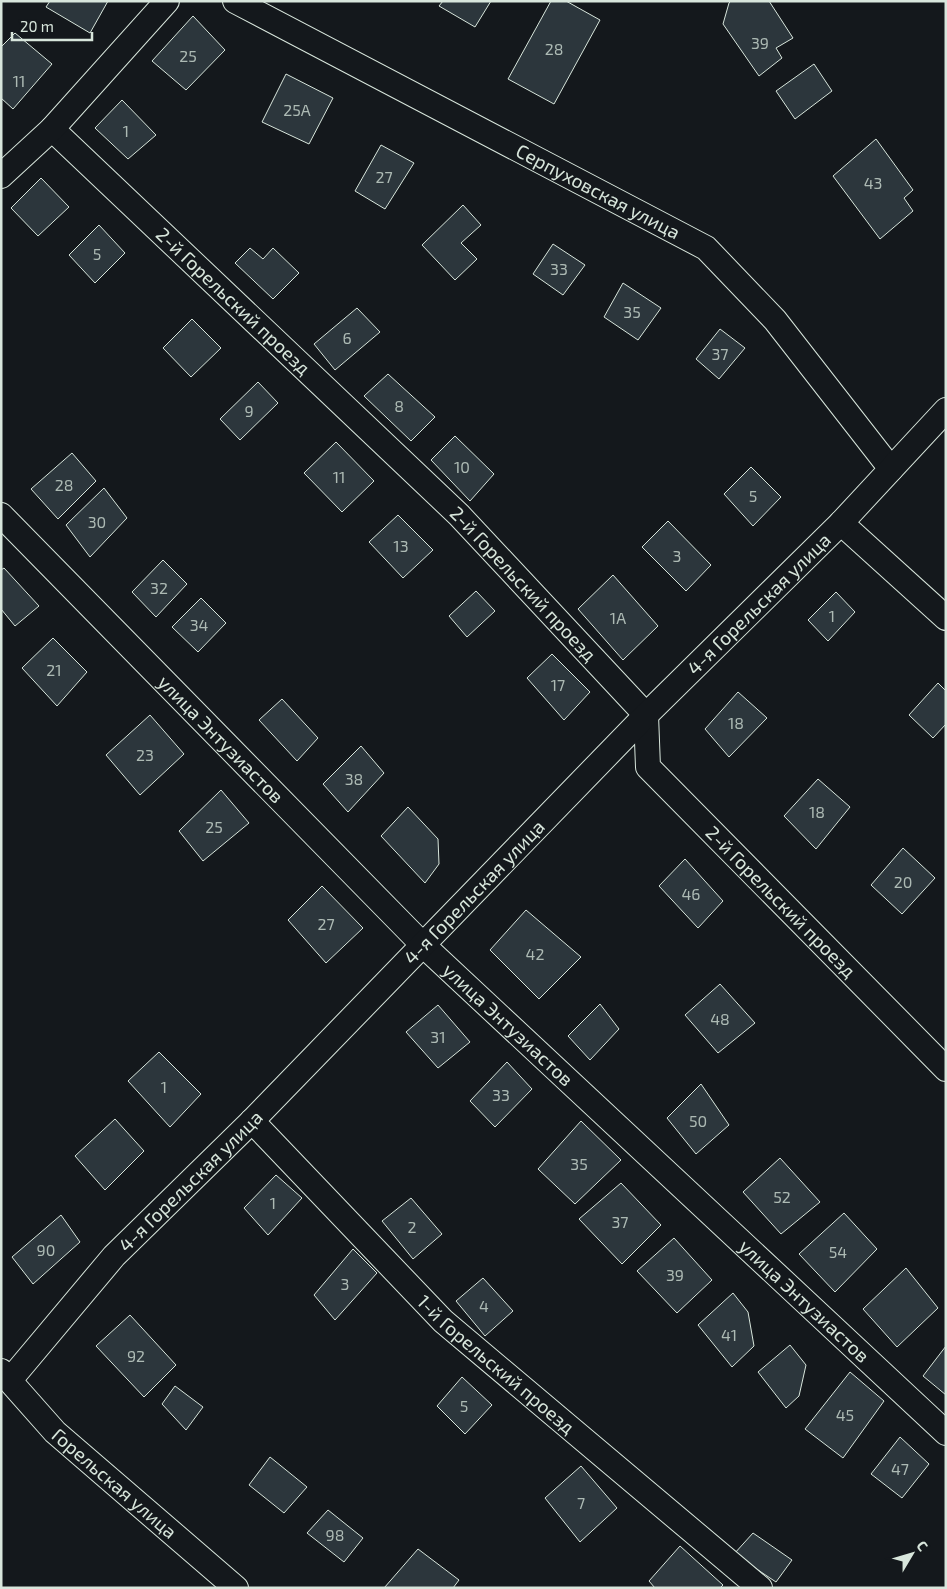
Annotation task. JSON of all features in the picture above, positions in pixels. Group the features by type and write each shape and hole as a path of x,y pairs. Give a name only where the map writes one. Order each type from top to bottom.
{"street":[{"path":"1,176 52,129 167,1"},
{"name":"Серпуховская улица","path":"235,1 706,248 775,320 890,469"},
{"name":"2-й Горельский проезд","path":"52,129 459,515 646,715 648,767 946,1069"},
{"name":"4-я Горельская улица","path":"6,1375 114,1256 252,1121 646,715 842,523 946,410"},
{"name":"улица Энтузиастов","path":"1,515 423,945 946,1433"},
{"path":"842,523 946,618"},
{"name":"1-й Горельский проезд","path":"252,1121 443,1321 760,1588"},
{"name":"Горельская улица","path":"6,1375 55,1432 227,1585"}],"building":[{"path":"50,1 108,1 90,33 46,7"},
{"path":"443,1 491,1 475,27 439,6"},
{"path":"551,1 566,1 600,20 554,104 508,79"},
{"path":"731,1 769,1 793,38 776,48 782,58 759,76 723,24"},
{"path":"193,16 225,50 186,90 152,61"},
{"path":"15,33 52,64 13,109 1,98 1,47"},
{"path":"814,64 832,91 795,119 776,91"},
{"path":"286,74 333,98 309,144 262,122"},
{"path":"122,100 156,135 128,159 95,128"},
{"path":"876,139 913,190 904,198 913,211 880,239 833,176"},
{"path":"381,145 414,163 385,209 355,191"},
{"path":"41,178 69,207 38,236 11,208"},
{"path":"463,205 481,225 461,243 477,259 455,280 422,245"},
{"path":"99,225 125,253 95,283 69,255"},
{"path":"553,244 585,265 563,295 533,274"},
{"path":"250,248 263,259 273,248 299,273 273,299 235,263"},
{"path":"623,283 661,308 638,340 604,317"},
{"path":"357,308 380,332 335,370 314,344"},
{"path":"192,319 221,348 191,377 163,348"},
{"path":"720,329 745,348 719,379 696,359"},
{"path":"388,374 435,417 411,441 364,396"},
{"path":"258,382 278,403 240,440 220,419"},
{"path":"455,436 494,474 470,501 431,460"},
{"path":"336,442 374,481 342,512 304,473"},
{"path":"72,453 96,481 58,519 31,489"},
{"path":"751,467 781,497 753,526 724,494"},
{"path":"104,488 127,518 90,557 66,525"},
{"path":"398,515 433,550 403,578 369,542"},
{"path":"668,521 711,565 686,591 642,547"},
{"path":"163,560 187,584 156,617 132,592"},
{"path":"4,568 39,606 15,626 1,609 1,570"},
{"path":"613,575 658,626 623,660 578,609"},
{"path":"476,591 495,611 467,637 449,616"},
{"path":"836,592 855,612 828,641 808,620"},
{"path":"201,598 226,623 198,652 172,627"},
{"path":"53,638 87,672 57,706 22,668"},
{"path":"552,654 590,692 564,720 527,678"},
{"path":"938,683 946,691 946,724 933,738 909,715"},
{"path":"738,692 767,718 729,757 705,729"},
{"path":"282,699 318,738 297,761 259,720"},
{"path":"150,715 184,754 140,795 106,755"},
{"path":"361,746 384,773 348,812 323,784"},
{"path":"818,779 850,807 816,849 784,816"},
{"path":"221,790 249,823 203,861 179,831"},
{"path":"408,807 438,839 439,864 425,883 381,836"},
{"path":"903,848 935,878 902,914 871,885"},
{"path":"685,859 723,901 698,928 659,886"},
{"path":"322,886 363,928 326,963 288,920"},
{"path":"526,910 581,957 539,999 490,950"},
{"path":"720,984 755,1023 718,1053 685,1015"},
{"path":"600,1004 619,1029 590,1060 568,1036"},
{"path":"438,1005 470,1042 438,1068 406,1032"},
{"path":"159,1052 201,1094 170,1127 128,1081"},
{"path":"507,1062 532,1089 495,1127 470,1101"},
{"path":"701,1084 729,1125 696,1154 667,1118"},
{"path":"115,1119 144,1151 105,1190 75,1156"},
{"path":"581,1121 621,1160 575,1204 538,1169"},
{"path":"780,1158 820,1202 781,1234 743,1192"},
{"path":"276,1175 302,1198 268,1235 244,1208"},
{"path":"621,1183 661,1225 622,1264 579,1219"},
{"path":"411,1198 442,1234 413,1259 382,1221"},
{"path":"844,1213 877,1249 835,1292 799,1254"},
{"path":"61,1215 80,1242 33,1284 12,1257"},
{"path":"674,1238 712,1280 677,1313 637,1271"},
{"path":"353,1249 377,1273 335,1320 314,1295"},
{"path":"906,1268 938,1308 897,1347 863,1309"},
{"path":"483,1278 513,1311 485,1336 456,1301"},
{"path":"733,1293 748,1312 754,1346 732,1367 698,1325"},
{"path":"130,1315 176,1365 144,1397 96,1346"},
{"path":"790,1345 806,1365 799,1396 786,1408 758,1372"},
{"path":"946,1346 946,1395 923,1376"},
{"path":"850,1372 884,1401 843,1458 805,1429"},
{"path":"462,1377 492,1405 465,1434 437,1406"},
{"path":"175,1386 203,1407 186,1430 162,1404"},
{"path":"900,1437 929,1464 902,1498 871,1474"},
{"path":"270,1457 307,1487 284,1513 249,1485"},
{"path":"581,1466 617,1508 580,1542 545,1498"},
{"path":"328,1510 363,1538 344,1562 307,1533"},
{"path":"753,1533 792,1560 776,1582 734,1554"},
{"path":"680,1546 723,1585 720,1588 655,1588 649,1581"},
{"path":"418,1549 459,1580 453,1588 384,1588"}]}
